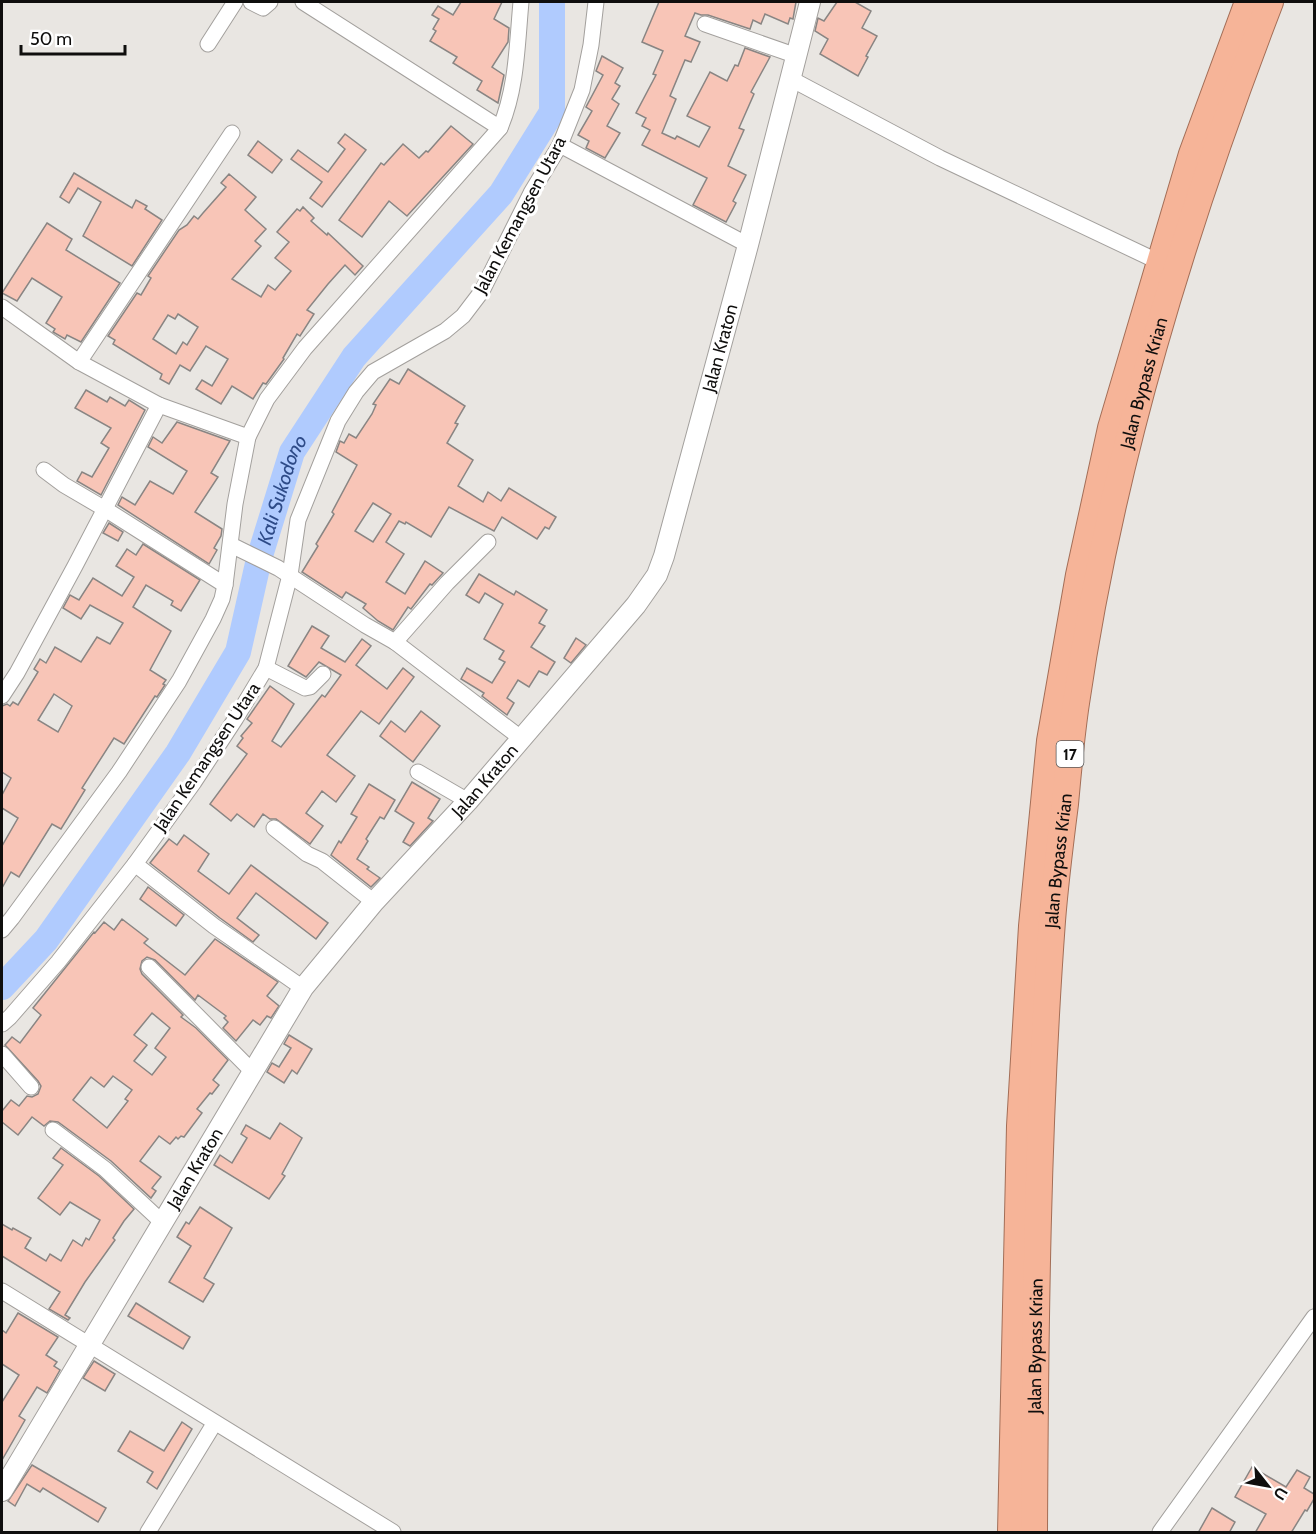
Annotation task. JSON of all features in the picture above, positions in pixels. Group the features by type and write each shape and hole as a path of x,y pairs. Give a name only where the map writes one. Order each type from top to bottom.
{"highway":[{"name":"Jalan Bypass Krian","path":"1011,1533 1020,1126 1032,926 1050,741 1079,575 1107,443 1192,154 1248,2"},
{"name":"Jalan Bypass Krian","path":"1034,1533 1040,1114 1052,918 1075,706 1101,559 1143,382 1179,259 1215,150 1270,2"}],"street":[{"path":"208,44 235,2"},
{"path":"251,2 263,8 270,2"},
{"path":"303,2 500,128"},
{"path":"2,930 119,772 178,681 213,619 222,598 236,547 235,504 248,436 271,393 305,348 500,128 506,116 516,65 521,2"},
{"name":"Jalan Kemangsen Utara","path":"4,1016 58,962 135,864 200,773 266,668 284,572 298,520 338,421 356,392 378,368 445,331 471,306 482,291 531,193 560,145 582,90 596,2"},
{"name":"Jalan Kraton","path":"2,1491 303,988 374,902 468,801 636,605 657,575 748,245 810,2"},
{"path":"705,24 797,56"},
{"path":"791,79 940,158 1159,262"},
{"path":"79,362 232,133"},
{"path":"560,145 748,245"},
{"path":"2,307 79,362 159,405 248,436"},
{"path":"2,696 17,673 159,405"},
{"path":"44,471 225,585"},
{"path":"396,642 447,583 488,542"},
{"path":"236,547 284,572 365,625 396,642 522,738"},
{"path":"266,668 307,688 323,674"},
{"path":"418,772 468,801"},
{"path":"274,828 306,854 322,861 374,902"},
{"path":"135,864 214,926 303,988"},
{"path":"149,967 252,1071"},
{"path":"2,1054 31,1087"},
{"path":"53,1130 105,1169 163,1222"},
{"path":"2,1291 393,1533"},
{"path":"1160,1533 1314,1317"},
{"path":"148,1533 214,1424"}],"building":[{"path":"461,2 502,2 494,19 509,28 508,42 492,67 504,75 498,103 477,90 482,81 453,63 457,57 430,41 439,19 432,15 438,6 453,15"},
{"path":"659,2 796,2 793,19 790,18 788,24 765,14 761,24 753,20 750,29 695,13 685,36 700,42 691,62 685,60 670,96 676,99 662,133 675,139 677,136 699,147 710,127 687,116 710,72 727,81 735,65 738,66 745,48 770,57 751,92 754,94 739,128 744,130 728,166 746,175 726,222 693,205 707,178 642,145 650,130 642,126 646,118 636,113 656,75 653,74 663,51 642,42"},
{"path":"837,2 855,2 871,11 862,28 877,36 858,76 820,54 828,39 815,31 818,18 824,21"},
{"path":"602,56 623,68 615,83 620,86 612,99 619,104 607,126 620,133 605,158 586,148 589,141 578,135 592,111 586,107 603,75 596,71"},
{"path":"451,126 473,144 407,216 389,201 362,237 339,220 381,163 384,165 403,144 419,158 426,151 428,152"},
{"path":"345,134 366,150 322,207 310,198 322,182 291,159 298,150 328,172 345,149 338,143"},
{"path":"258,141 282,160 272,173 248,155"},
{"path":"74,173 132,208 136,200 147,206 145,209 162,220 132,266 83,236 101,202 78,188 69,203 60,197"},
{"path":"229,174 256,197 245,210 266,229 255,241 261,246 232,279 261,297 268,285 275,290 291,271 275,258 289,242 277,232 297,209 300,211 303,207 314,218 311,221 327,235 328,233 363,266 355,275 345,265 328,284 307,310 314,314 300,336 297,334 284,359 266,384 263,383 253,399 232,386 221,404 196,389 202,380 212,386 228,359 206,346 190,371 180,365 169,384 160,379 162,374 113,344 115,340 108,336 137,293 141,295 151,278 148,276 179,230 187,225 194,216 198,219 226,187 221,183","holes":["178,314 198,327 187,345 183,342 176,354 153,339 168,315 175,319"]},
{"path":"47,223 72,239 66,250 120,283 81,342 67,335 65,339 53,332 55,329 46,323 62,297 32,278 17,301 2,293"},
{"path":"408,369 465,406 447,443 473,460 458,486 483,502 488,492 501,501 509,488 556,517 549,529 545,527 537,539 502,517 494,531 449,507 431,537 406,522 405,524 399,521 386,542 404,554 386,582 405,594 425,561 443,573 432,585 430,584 411,609 408,607 393,630 363,608 366,604 346,592 342,598 302,572 318,546 316,544 334,514 332,512 357,465 336,452 340,441 344,443 349,434 356,438 372,414 376,405 373,404 390,379 399,384","holes":["373,503 391,514 373,542 355,531"]},
{"path":"86,390 107,402 110,397 125,406 129,400 145,410 101,495 77,481 82,472 92,477 109,448 101,443 111,428 75,408"},
{"path":"177,422 230,441 211,473 218,477 195,512 222,529 214,548 217,550 209,564 118,505 122,497 135,505 150,481 173,494 187,471 148,447 153,437 162,443"},
{"path":"109,523 123,532 118,541 103,533"},
{"path":"143,544 200,580 181,611 171,605 173,601 146,585 133,607 171,631 150,670 166,680 163,684 165,685 157,697 155,696 124,744 114,738 82,788 85,790 61,829 52,824 19,877 11,872 2,888 2,846 18,818 2,808 2,795 11,778 2,772 2,706 7,704 10,706 13,702 18,705 38,672 34,669 40,659 46,663 55,647 81,662 97,637 110,644 123,623 90,605 81,619 63,608 70,595 79,600 93,578 122,596 134,577 116,566 127,549 136,555","holes":["54,694 72,706 58,732 38,720"]},
{"path":"479,574 514,595 516,591 547,610 539,623 545,626 531,647 555,662 547,675 539,671 529,687 518,680 507,698 514,703 507,715 482,696 484,693 461,679 467,668 492,683 505,662 499,659 504,651 484,639 503,604 485,593 479,603 466,595"},
{"path":"312,626 329,636 321,648 345,662 362,639 371,646 356,665 387,689 403,668 414,677 379,724 361,711 327,755 355,776 336,802 322,791 306,813 323,826 310,844 276,819 270,819 263,814 254,827 237,814 231,821 210,804 247,754 237,746 243,738 241,736 252,723 247,719 270,686 294,704 272,741 281,747 341,675 319,662 306,677 288,666"},
{"path":"576,638 586,645 571,663 564,658"},
{"path":"421,711 440,726 413,762 380,736 391,721 405,732"},
{"path":"412,782 440,799 428,818 433,821 410,846 403,842 414,823 395,811"},
{"path":"369,784 395,800 384,819 380,817 357,859 380,878 371,887 331,855 357,817 351,814"},
{"path":"184,835 209,854 198,871 229,894 251,865 328,923 316,939 256,893 237,918 259,935 253,942 150,863 169,839 177,845"},
{"path":"148,887 184,915 176,926 140,899"},
{"path":"122,919 148,939 144,943 185,975 215,939 278,982 267,996 279,1006 271,1018 267,1016 260,1025 253,1020 236,1041 223,1028 228,1022 224,1018 226,1016 198,995 195,1000 155,960 147,957 142,961 140,969 142,974 183,1015 181,1017 196,1028 228,1060 213,1080 219,1085 197,1109 202,1113 184,1137 181,1136 178,1139 176,1137 170,1144 159,1136 140,1161 161,1177 152,1188 156,1191 151,1198 111,1161 58,1122 50,1121 44,1126 32,1117 18,1135 2,1122 2,1111 11,1100 19,1106 27,1096 32,1097 38,1094 41,1086 5,1045 12,1037 20,1043 41,1015 33,1008 94,932 104,922 114,930","holes":["152,1013 170,1028 155,1048 166,1057 152,1075 134,1061 147,1045 134,1035","113,1076 132,1090 125,1099 128,1101 107,1128 73,1100 91,1077 104,1087"]},
{"path":"289,1035 312,1049 297,1074 292,1070 284,1083 267,1072 272,1063 279,1067 291,1048 284,1044"},
{"path":"280,1123 302,1138 282,1174 285,1176 269,1199 214,1165 220,1155 232,1163 247,1138 241,1134 246,1125 270,1139"},
{"path":"61,1148 99,1176 134,1209 124,1221 113,1238 115,1240 65,1315 70,1318 68,1320 49,1309 60,1292 2,1256 2,1224 31,1238 25,1248 46,1261 50,1254 61,1261 73,1240 82,1246 86,1238 89,1240 100,1220 70,1202 60,1215 38,1198 63,1165 53,1158"},
{"path":"200,1207 232,1228 204,1278 214,1284 203,1302 169,1282 191,1246 177,1237 186,1222 189,1224"},
{"path":"136,1303 190,1337 183,1349 128,1316"},
{"path":"18,1313 58,1337 46,1355 57,1362 54,1366 60,1370 47,1393 37,1387 19,1416 25,1420 2,1460 2,1402 19,1375 2,1364 2,1330 6,1333"},
{"path":"94,1361 115,1374 105,1391 83,1378"},
{"path":"182,1422 192,1429 157,1489 147,1482 153,1472 118,1451 130,1431 164,1451"},
{"path":"32,1465 106,1508 98,1522 43,1488 40,1492 27,1484 15,1506 8,1501"},
{"path":"1252,1467 1286,1487 1297,1470 1310,1477 1304,1488 1314,1494 1314,1499 1291,1533 1255,1533 1266,1514 1235,1497"},
{"path":"1212,1508 1235,1522 1229,1533 1198,1533"}],"waterway":[{"name":"Kali Sukodono","path":"2,987 46,940 178,753 238,652 259,559 292,452 354,357 501,194 552,112 552,2"}]}
